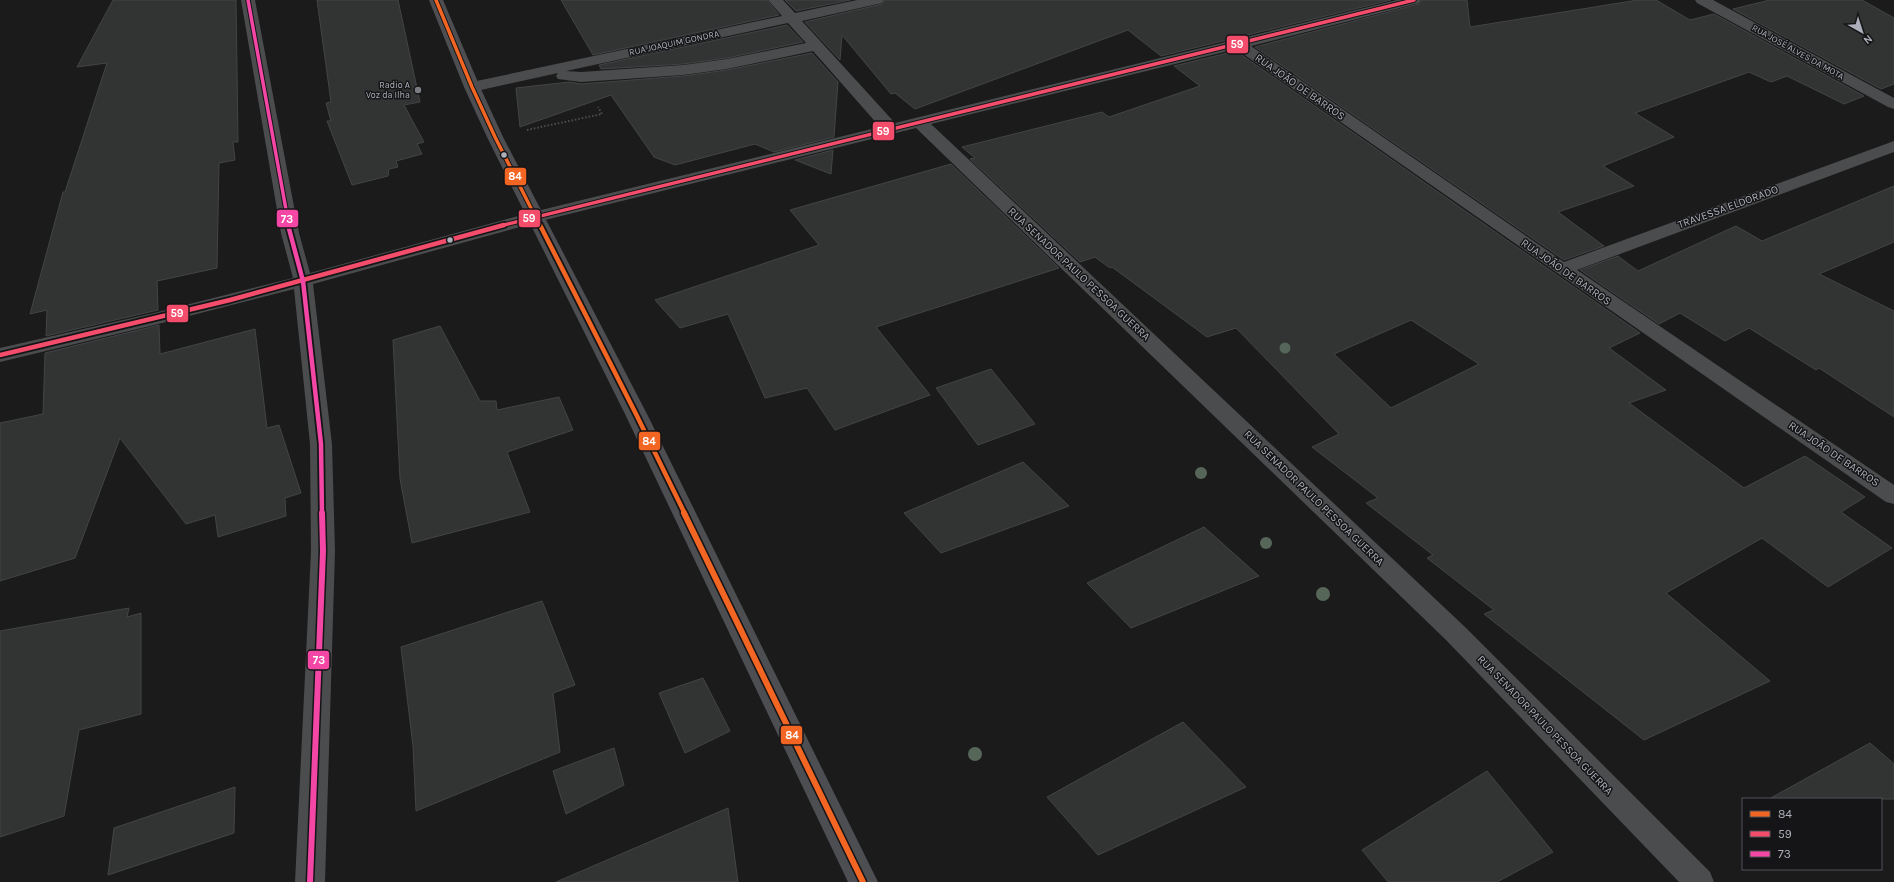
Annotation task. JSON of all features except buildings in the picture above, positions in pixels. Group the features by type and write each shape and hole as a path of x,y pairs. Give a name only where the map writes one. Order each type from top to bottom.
{"main road":[{"path":"436,0 472,87 495,137 636,414 863,882"}],"street":[{"path":"248,0 289,226 304,281 321,444 323,551 310,882"},
{"path":"776,0 791,19 891,129"},
{"name":"RUA JOAQUIM GONDRA","path":"472,87 877,0"},
{"path":"0,355 86,336 304,281 537,217 919,122 1240,45 1414,0"},
{"name":"RUA JOSÉ ALVES DA MOTA","path":"1702,0 1894,104"},
{"name":"RUA JOÃO DE BARROS","path":"1240,45 1562,269 1894,496"},
{"path":"531,74 581,77 683,70 727,64 816,46"},
{"name":"RUA SENADOR PAULO PESSOA GUERRA","path":"919,122 1455,633 1699,882"},
{"name":"TRAVESSA ELDORADO","path":"1562,269 1894,146"}],"path":[{"path":"495,137 602,114"}],"transit line":[{"name":"73","path":"248,0 290,233 303,281 321,444 323,551 310,882"},
{"name":"84","path":"436,0 472,87 495,137 636,414 863,882"},
{"name":"59","path":"0,355 230,300 510,224 648,189 1414,0"}],"place":[{"name":"Radio A Voz da Ilha","path":"418,90"}]}
